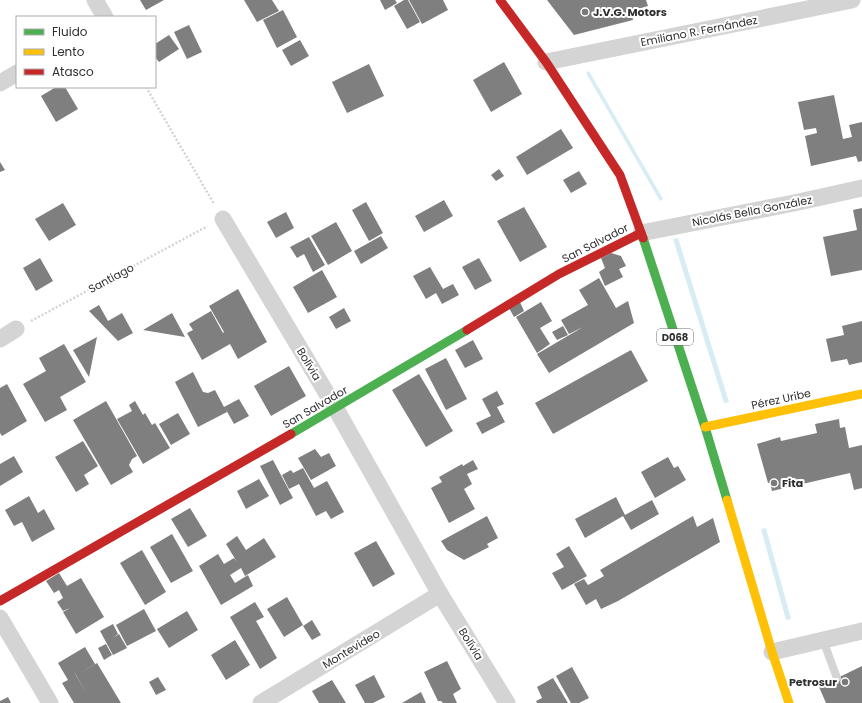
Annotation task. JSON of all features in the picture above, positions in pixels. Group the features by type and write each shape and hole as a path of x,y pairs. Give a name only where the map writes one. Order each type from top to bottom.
{"street":[{"path":"95,0 104,16"},
{"name":"D068","path":"500,0 546,62 620,175 641,233 705,427 772,652 789,703"},
{"name":"Emiliano R. Fernández","path":"546,62 852,0"},
{"path":"0,83 16,74"},
{"name":"Nicolás Bella González","path":"641,233 862,188"},
{"name":"Bolívia","path":"223,219 336,409 440,594 507,703"},
{"name":"San Salvador","path":"0,601 336,409 559,274 641,233"},
{"path":"0,339 16,329"},
{"name":"Pérez Uribe","path":"705,427 862,394"},
{"name":"Montevideo","path":"261,703 440,594"},
{"path":"0,618 50,703"},
{"path":"772,652 862,631"}],"lane":[{"path":"823,640 837,678"}],"path":[{"path":"147,88 223,219"},
{"name":"Santiago","path":"16,329 223,219"}],"water":[{"path":"589,71 663,199 660,201 586,73"},
{"path":"678,238 729,402 724,403 673,239"},
{"path":"766,528 791,619 786,620 761,529"}],"building":[{"path":"140,0 164,0 146,10"},
{"path":"244,0 272,0 279,11 257,22"},
{"path":"380,0 395,0 397,3 385,10"},
{"path":"404,0 408,0 420,22 407,29 394,6"},
{"path":"409,0 443,0 448,10 422,24"},
{"name":"J.V.G. Motors","path":"547,0 646,0 648,6 631,11 633,20 574,35"},
{"path":"283,10 297,37 277,48 263,20"},
{"path":"189,25 202,52 187,59 174,32"},
{"path":"169,35 179,49 159,62 156,58 156,43"},
{"path":"300,40 309,56 291,66 282,50"},
{"path":"504,62 522,94 491,112 473,80"},
{"path":"369,64 384,96 347,113 332,82"},
{"path":"54,88 66,88 78,109 56,122 41,96"},
{"path":"834,95 843,139 852,137 849,125 862,122 862,161 858,162 856,156 811,166 805,136 817,133 816,128 804,130 798,102"},
{"path":"561,129 573,148 527,175 516,157"},
{"path":"0,162 5,170 0,172"},
{"path":"499,169 504,176 496,181 491,175"},
{"path":"579,171 587,184 571,193 563,180"},
{"path":"444,200 453,216 424,232 415,216"},
{"path":"366,202 383,233 369,241 352,210"},
{"path":"63,203 76,225 49,241 35,219"},
{"path":"524,207 547,247 520,262 497,221"},
{"path":"862,208 862,270 831,276 823,237 857,230 853,210"},
{"path":"286,212 294,228 276,238 267,222"},
{"path":"336,222 352,251 328,265 311,236"},
{"path":"381,236 388,248 361,264 354,251"},
{"path":"309,237 325,265 313,272 304,254 297,258 290,247"},
{"path":"611,253 621,256 626,266 619,269 623,277 605,286 599,272 605,268 601,258"},
{"path":"40,258 53,281 36,291 23,268"},
{"path":"479,258 492,281 475,290 462,267"},
{"path":"430,267 443,289 453,284 459,295 442,304 436,293 426,299 413,276"},
{"path":"322,270 337,297 308,313 293,287"},
{"path":"599,278 616,308 628,301 634,323 549,373 537,354 583,327 569,334 561,320 588,305 579,290"},
{"path":"238,289 267,342 238,359 230,344 202,360 187,333 193,330 189,324 211,311 223,333 224,332 209,306"},
{"path":"520,302 524,311 514,317 509,308"},
{"path":"541,302 552,321 540,328 550,344 537,353 516,317"},
{"path":"99,305 108,321 122,313 133,333 118,341 89,311"},
{"path":"344,308 351,321 336,329 329,317"},
{"path":"172,313 185,337 143,330"},
{"path":"862,321 862,362 849,365 847,359 831,362 826,339 844,335 842,326"},
{"path":"563,326 568,335 557,340 552,332"},
{"path":"97,337 89,377 73,350"},
{"path":"473,340 483,359 465,368 455,350"},
{"path":"64,344 86,382 60,397 67,410 45,422 23,384 46,371 39,358"},
{"path":"631,350 648,381 553,434 535,403"},
{"path":"446,358 467,399 446,410 425,369"},
{"path":"289,366 306,396 271,416 254,386"},
{"path":"193,372 203,392 208,393 215,390 224,407 239,399 249,416 234,424 225,408 227,412 198,427 175,382"},
{"path":"419,374 453,431 426,447 392,390"},
{"path":"7,384 27,421 2,436 0,433 0,388"},
{"path":"497,391 504,404 497,407 505,422 482,434 476,423 491,416 482,399"},
{"path":"106,401 137,456 132,459 129,465 133,472 111,485 73,420"},
{"path":"135,401 143,415 145,413 152,425 155,423 170,448 143,464 117,419 132,411 129,405"},
{"path":"178,413 190,434 171,445 159,424"},
{"path":"839,419 840,428 845,427 849,448 862,445 862,488 854,490 850,473 772,491 770,483 768,483 757,444 780,437 781,441 817,433 815,424"},
{"path":"83,441 98,466 84,475 89,484 76,492 55,457"},
{"path":"315,449 321,457 329,453 336,466 311,480 298,458"},
{"path":"14,456 23,472 0,486 0,464"},
{"path":"668,457 674,468 678,466 686,480 655,498 641,472"},
{"path":"273,460 293,498 280,505 260,466"},
{"path":"473,460 478,469 467,474 472,484 464,489 475,509 449,523 431,488 442,482 439,477 462,464 463,466"},
{"path":"303,468 314,488 327,481 344,512 331,519 326,511 316,516 299,484 289,489 282,475 291,470 293,473"},
{"path":"259,479 269,496 246,509 237,491"},
{"path":"29,496 38,513 44,509 55,529 32,542 22,522 14,526 5,510"},
{"path":"616,497 625,515 652,500 659,514 631,530 623,516 585,538 575,519"},
{"path":"190,508 207,536 188,547 171,519"},
{"path":"487,516 498,538 487,544 489,547 464,560 447,550 441,541"},
{"path":"693,516 697,527 713,518 720,542 618,601 601,609 596,599 586,605 574,584 584,579 588,585 604,576 600,570"},
{"path":"172,534 193,571 171,583 150,547"},
{"path":"237,536 246,550 264,538 276,557 245,576 241,568 230,575 235,583 248,575 253,586 221,605 199,566 218,554 224,564 234,558 237,562 226,544"},
{"path":"376,541 395,574 373,587 354,553"},
{"path":"569,546 587,576 562,590 552,573 564,567 556,554"},
{"path":"142,550 166,592 145,605 120,563"},
{"path":"59,573 67,586 81,578 104,617 76,634 63,612 70,608 63,611 57,602 63,598 59,590 54,593 46,581"},
{"path":"287,597 303,625 284,637 267,609"},
{"path":"255,602 264,617 256,621 277,658 260,669 230,617"},
{"path":"144,609 156,631 127,646 116,625"},
{"path":"187,611 198,630 169,648 157,629"},
{"path":"312,620 321,635 312,640 303,626"},
{"path":"113,624 118,634 113,638 119,634 127,648 113,655 100,631"},
{"path":"235,640 250,665 226,680 211,655"},
{"path":"106,644 112,655 104,660 98,648"},
{"path":"85,647 95,664 76,675 97,663 121,703 74,703 62,683 68,680 58,663"},
{"path":"447,661 461,689 453,694 457,703 443,703 438,701 424,672"},
{"name":"Petrosur","path":"862,666 862,703 826,703 819,687"},
{"path":"572,667 589,698 579,703 571,703 556,676"},
{"path":"374,675 385,697 373,703 365,703 355,685"},
{"path":"158,677 166,690 156,695 149,682"},
{"path":"553,678 568,703 537,703 536,701 542,698 537,687"},
{"path":"332,680 346,703 319,703 312,691"},
{"path":"421,692 426,703 402,703"},
{"path":"8,697 11,703 0,703 0,701"}],"traffic: fast":[{"path":"643,238 705,427 727,500"},
{"path":"291,434 467,330"}],"traffic: slow":[{"path":"705,427 862,394"},
{"path":"727,500 772,652 789,703"}],"traffic: jam":[{"path":"500,0 546,62 620,175 643,238"},
{"path":"467,330 559,274 641,233"},
{"path":"0,601 291,434"}],"place":[{"name":"J.V.G. Motors","path":"585,12"},
{"name":"Fita","path":"774,483"},
{"name":"Petrosur","path":"845,682"}]}
